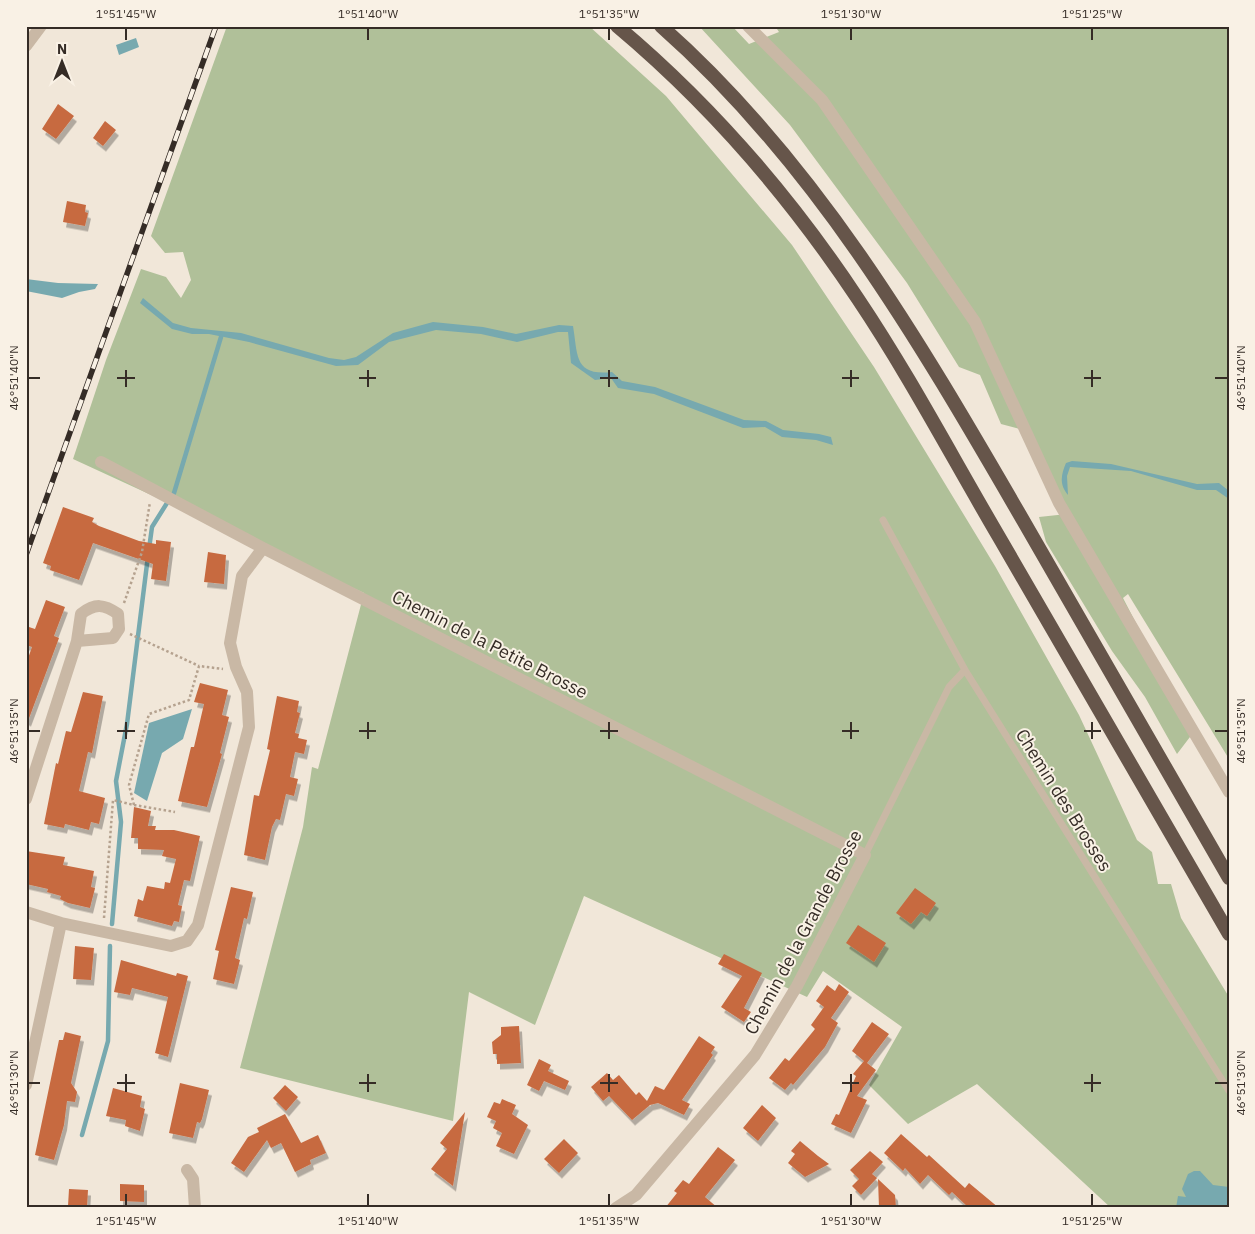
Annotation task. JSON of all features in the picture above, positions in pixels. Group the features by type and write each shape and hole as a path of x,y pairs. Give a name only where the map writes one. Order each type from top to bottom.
{"highway":[{"path":"617,26 667,71 749,156 787,202 857,298 913,389 1229,934"},
{"path":"660,26 761,127 836,219 870,268 949,394 1229,878"}],"street":[{"path":"26,46 41,26"},
{"path":"748,26 822,100 976,322 1059,503 1229,792"},
{"name":"Chemin de la Petite Brosse","path":"101,462 263,548 865,855"},
{"path":"26,912 61,923 171,946 187,941 198,925 249,727 247,692 240,677 230,643 233,624 242,576 263,548"},
{"path":"26,799 77,641 80,614 90,607 108,607 118,614 119,629 113,638 77,641"},
{"name":"Chemin de la Grande Brosse","path":"616,1208 636,1195 755,1055 797,986 865,855"},
{"path":"26,1085 61,923"},
{"path":"187,1170 193,1179 195,1208"}],"lane":[{"name":"Chemin des Brosses","path":"883,520 965,670 1229,1091"},
{"name":"Chemin de la Grande Brosse","path":"865,855 949,688 965,670"}],"path":[{"path":"118,614 142,552 152,488"},
{"path":"128,633 199,666 226,670 228,675 240,677"},
{"path":"134,805 129,785 149,714 189,700 199,666"},
{"path":"101,930 113,800 175,812"}],"green space":[{"path":"227,26 589,26 666,96 792,245 874,367 995,566 1079,715 1137,840 1152,852 1158,884 1171,884 1181,918 1229,997 1229,1208 1111,1208 977,1084 908,1124 869,1085 902,1027 823,971 807,997 584,896 535,1025 469,992 453,1121 240,1068 303,827 312,767 318,769 364,593 73,459 106,360 141,269 166,277 181,298 191,280 183,252 165,253 151,236"},
{"path":"699,26 732,26 749,44 779,32 775,26 1229,26 1229,759 1128,594 1123,598 1193,733 1177,754 1145,697 1112,651 1046,542 1039,517 1067,514 1031,432 1001,424 980,375 959,367 907,283 790,125"}],"water":[{"path":"136,38 139,47 119,55 116,45"},
{"path":"26,279 58,283 98,284 95,289 62,298 26,291"},
{"path":"143,298 173,323 191,328 241,333 329,358 344,360 356,357 393,333 433,322 483,327 516,334 559,325 573,326 580,362 591,371 612,372 622,381 655,387 744,420 766,421 783,430 831,437 833,445 816,440 782,437 765,427 743,428 654,394 618,388 611,378 595,380 571,363 568,332 558,332 517,342 481,334 436,330 389,342 358,365 336,366 249,342 209,334 192,334 172,329 140,303"},
{"path":"1072,461 1111,464 1197,484 1219,483 1229,491 1229,499 1216,490 1197,490 1131,471 1070,467 1067,476 1068,495 1063,487 1062,475 1066,463"},
{"path":"192,709 183,739 162,753 147,801 134,793 149,723"},
{"path":"1200,1171 1213,1185 1229,1187 1229,1208 1176,1208 1178,1196 1186,1197 1182,1189 1188,1174"}],"building":[{"path":"58,104 74,116 56,139 42,129"},
{"path":"105,121 116,130 103,146 93,138"},
{"path":"67,201 86,205 85,212 88,213 85,226 63,222"},
{"path":"63,507 94,518 92,522 99,526 139,541 156,544 156,540 171,542 166,581 151,579 153,564 93,543 79,580 50,570 51,566 43,563"},
{"path":"208,552 226,555 224,584 204,582"},
{"path":"46,600 65,607 54,636 59,638 28,721 26,720 26,664 32,647 26,645 26,626 35,629"},
{"path":"200,683 228,690 222,715 229,717 220,753 222,754 207,807 178,801 204,704 194,702"},
{"path":"83,692 103,696 92,753 88,752 79,791 105,798 99,824 91,822 89,830 65,824 64,828 44,824 56,763 58,764 66,731 71,732"},
{"path":"277,696 299,701 297,712 300,713 295,733 299,734 298,738 307,740 304,754 295,752 290,777 298,779 294,796 286,794 280,820 276,819 272,827 265,860 244,855 254,795 259,796 270,750 267,749"},
{"path":"134,807 151,811 148,826 156,826 155,830 174,830 200,836 190,881 184,880 178,905 182,906 179,922 174,921 172,926 134,916 138,899 143,901 147,886 164,889 165,882 170,883 176,859 162,856 164,850 138,849 138,838 131,838"},
{"path":"26,851 65,857 63,865 94,871 91,887 95,888 90,908 68,903 60,899 61,896 47,892 48,889 26,884"},
{"path":"231,887 253,892 247,919 244,918 235,958 240,960 234,984 213,979 219,951 215,950"},
{"path":"915,888 936,903 927,916 921,912 911,924 896,913"},
{"path":"858,925 886,943 874,962 846,943"},
{"path":"75,946 94,948 91,980 73,979"},
{"path":"724,954 762,973 744,1008 751,1012 744,1022 721,1007 742,976 718,964"},
{"path":"121,960 176,976 177,973 188,976 168,1057 155,1053 168,997 132,988 130,995 114,992"},
{"path":"839,984 849,992 831,1018 838,1023 825,1047 793,1085 791,1083 785,1090 769,1078 785,1058 789,1061 815,1029 811,1025 824,1007 816,1001 827,985 835,991"},
{"path":"872,1022 889,1034 867,1063 876,1070 857,1096 867,1100 851,1133 831,1124 836,1114 839,1115 856,1076 853,1074 864,1061 852,1051"},
{"path":"519,1026 521,1063 497,1064 497,1054 493,1054 492,1042 501,1035 501,1027"},
{"path":"65,1032 81,1036 71,1083 77,1092 75,1102 67,1101 64,1125 54,1160 35,1155 59,1040 63,1040"},
{"path":"699,1036 715,1047 711,1053 713,1055 682,1100 690,1104 684,1115 658,1103 650,1105 632,1120 609,1096 603,1101 591,1087 607,1073 613,1080 619,1075 636,1095 639,1092 647,1101 655,1086 664,1090"},
{"path":"539,1059 551,1065 548,1071 569,1081 565,1090 544,1081 539,1091 527,1085"},
{"path":"180,1083 209,1090 202,1119 200,1123 197,1122 193,1138 169,1133"},
{"path":"285,1085 298,1097 286,1111 273,1098"},
{"path":"113,1088 142,1096 140,1107 145,1109 140,1131 125,1126 126,1120 106,1116"},
{"path":"502,1099 516,1105 512,1114 528,1125 514,1154 496,1146 502,1133 493,1128 496,1121 487,1117 494,1102 500,1104"},
{"path":"762,1105 776,1118 758,1141 743,1128"},
{"path":"465,1112 453,1186 431,1169 447,1149 440,1143"},
{"path":"285,1114 301,1143 318,1135 326,1153 310,1160 311,1164 295,1172 281,1143 271,1148 267,1140 244,1172 231,1163 248,1137 259,1132 257,1128"},
{"path":"901,1134 927,1157 929,1155 965,1188 969,1183 999,1208 969,1208 952,1192 949,1195 928,1175 920,1184 905,1168 903,1171 884,1153"},
{"path":"564,1139 578,1153 559,1173 544,1159"},
{"path":"800,1141 829,1164 805,1177 788,1163 795,1154 791,1151"},
{"path":"718,1147 735,1160 705,1197 718,1208 665,1208 677,1193 674,1191 683,1180 689,1184"},
{"path":"870,1151 883,1162 872,1174 877,1178 861,1195 852,1186 859,1179 850,1170"},
{"path":"878,1179 895,1195 896,1208 879,1208"},
{"path":"120,1184 144,1185 144,1202 120,1201"},
{"path":"69,1189 88,1190 87,1207 68,1206"}],"waterway":[{"path":"174,493 221,337"},
{"path":"149,549 152,527 167,503"},
{"path":"112,924 121,822 116,781 127,724 148,556"},
{"path":"82,1135 108,1041 110,946"}],"railway":[{"path":"26,555 216,26"}]}
